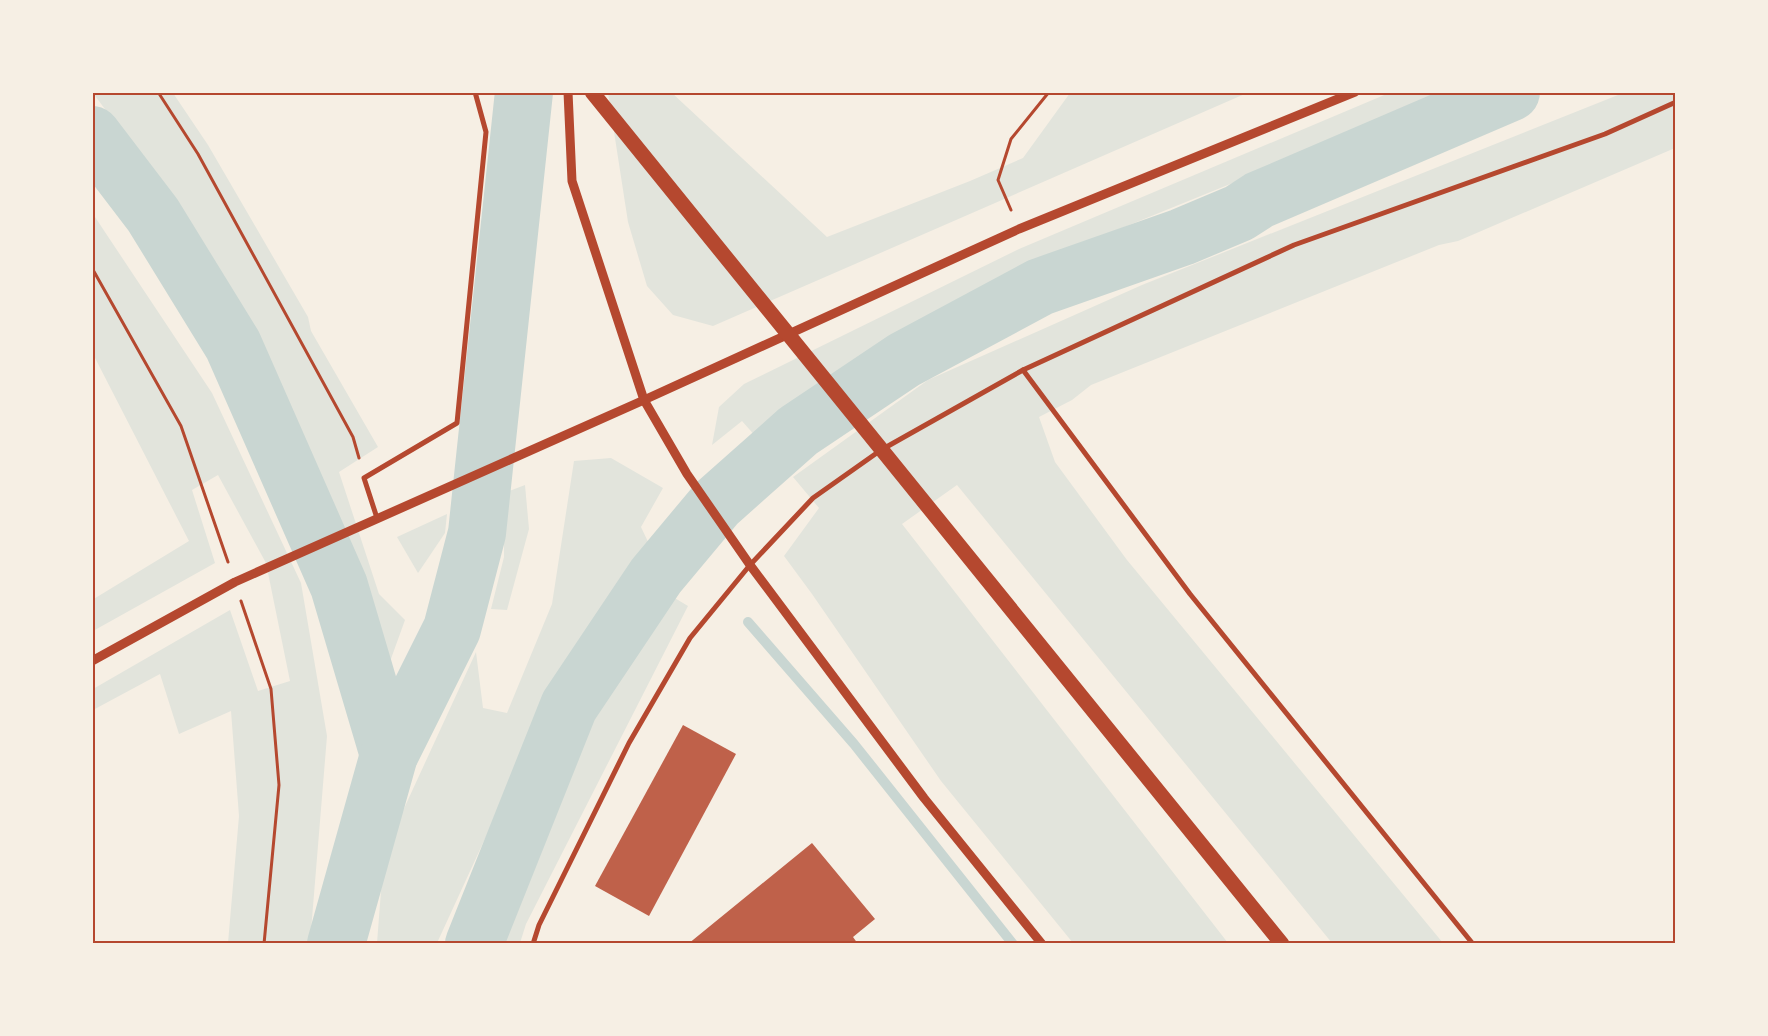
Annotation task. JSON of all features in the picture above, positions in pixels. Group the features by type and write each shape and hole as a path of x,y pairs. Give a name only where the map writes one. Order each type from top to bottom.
{"highway":[{"path":"592,92 1282,944"}],"street":[{"path":"377,518 364,478 457,423 486,132 475,92"},
{"path":"568,92 572,181 644,400 687,474 750,565 924,798 1042,944"},
{"path":"92,661 235,582 377,518 644,400 1019,229 1355,92"},
{"path":"533,944 539,925 629,743 690,638 750,565 814,498 881,450 1023,370 1294,245 1605,134 1676,102"},
{"path":"1023,370 1190,594 1474,944"}],"path":[{"path":"158,92 198,154 353,437 364,478"},
{"path":"1019,229 998,180 1010,139 1050,92"},
{"path":"92,268 181,426 271,689 279,785 264,944"}],"shaded area":[{"path":"93,93 173,93 208,145 308,317 311,331 378,447 339,472 379,594 405,620 388,667 370,662 364,593 303,435 167,193"},
{"path":"608,93 672,93 827,237 970,181 1023,158 1070,93 1247,93 713,326 673,315 647,286 628,222"},
{"path":"1389,93 1454,93 1090,241 888,339 757,438 742,421 712,445 719,407 744,384 1019,249"},
{"path":"1623,93 1675,93 1675,148 1458,241 1439,245 1091,385 1072,400 1039,417 1055,462 1127,560 1443,943 1332,943 957,485 902,524 1228,943 1073,943 941,781 784,556 819,508 793,477 928,380 1142,285"},
{"path":"93,214 212,393 301,583 327,736 310,943 228,943 239,816 231,711 179,734 160,674 93,710 93,689 230,610 258,691 290,681 266,563 218,475 192,490 215,563 93,631 92,600 189,541 93,354"},
{"path":"611,458 663,488 641,527 650,546 552,693 437,943 377,943 384,852 476,652 483,708 507,713 552,604 574,461"},
{"path":"525,485 529,529 507,610 491,609 504,557 504,493"},
{"path":"447,514 445,533 418,573 397,537"},
{"path":"673,597 688,606 526,924 520,943 496,943 508,901 600,706"}],"building":[{"path":"683,725 736,754 649,916 595,886"},
{"path":"812,843 875,919 853,937 858,944 688,944"}],"waterway":[{"path":"336,944 389,755 452,629 477,533 524,92"},
{"path":"474,944 569,706 656,576 717,503 798,431 904,360 1040,287 1182,237 1239,213 1259,200 1511,92"},
{"path":"92,135 153,215 233,345 339,586 389,755"},
{"path":"748,622 854,744 1013,944"}]}
